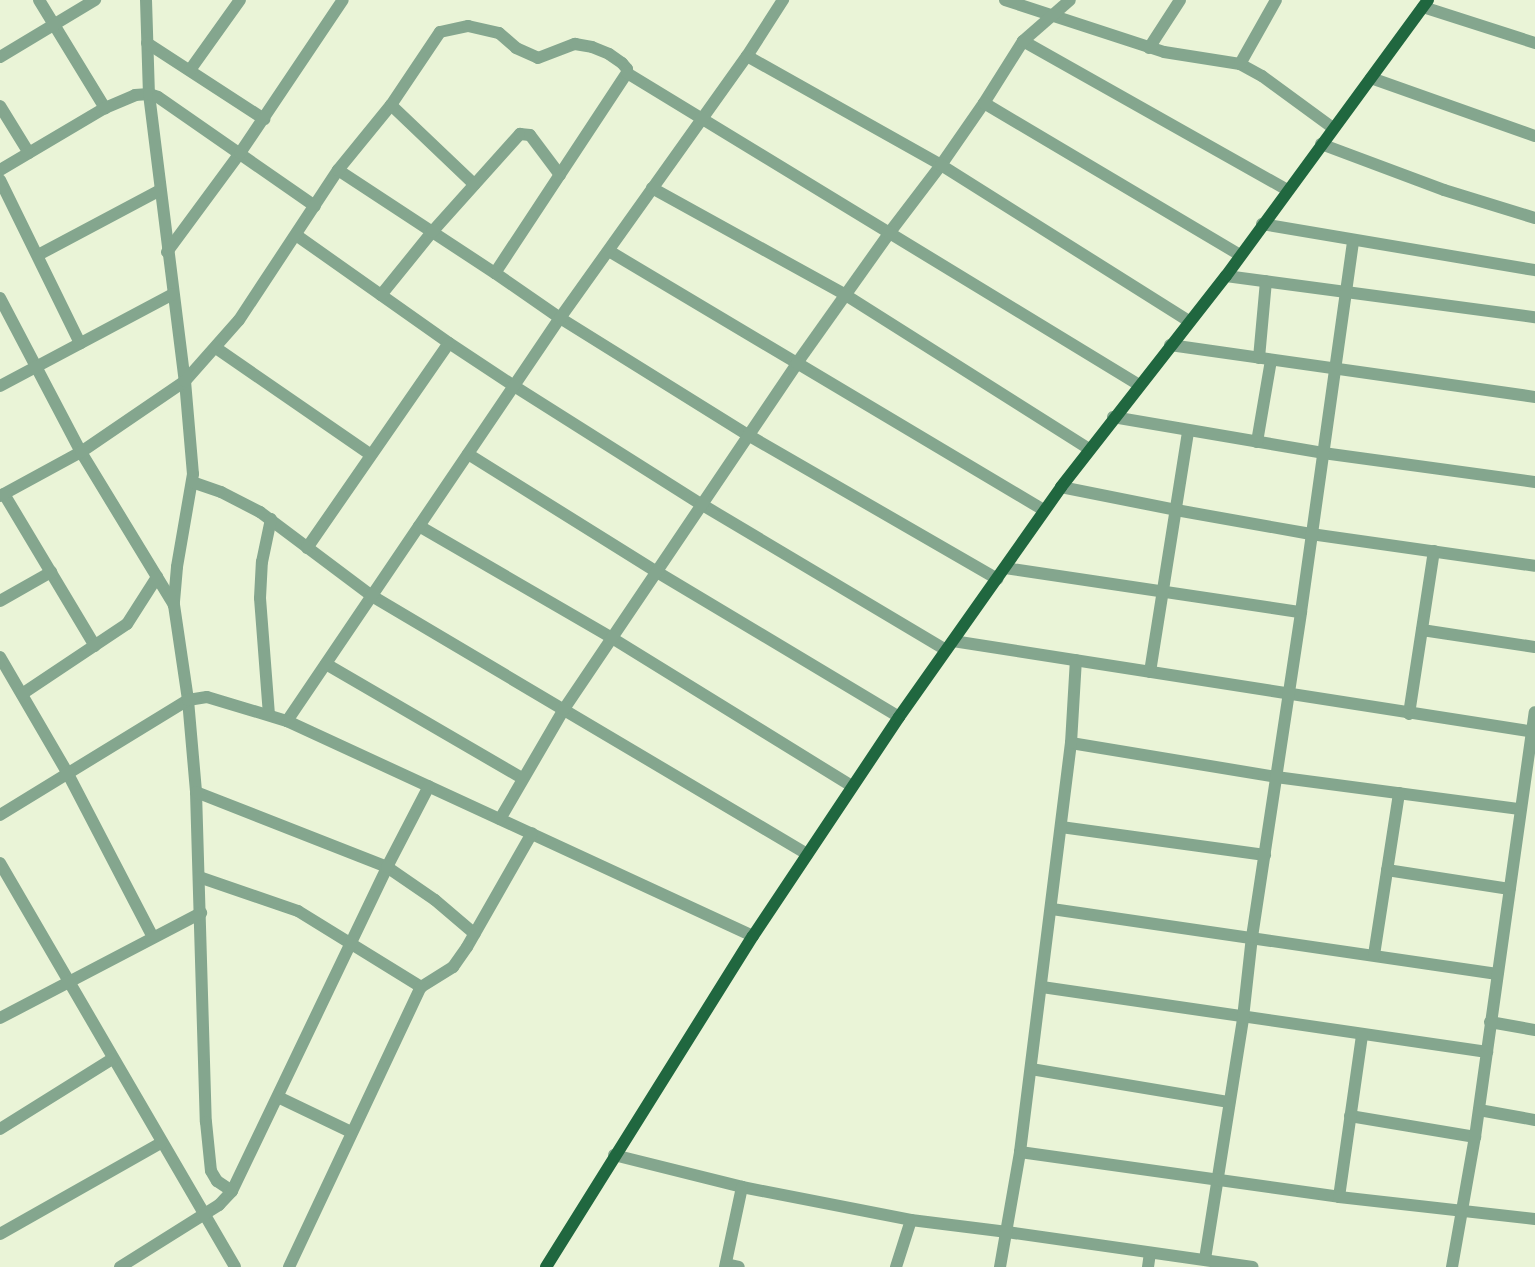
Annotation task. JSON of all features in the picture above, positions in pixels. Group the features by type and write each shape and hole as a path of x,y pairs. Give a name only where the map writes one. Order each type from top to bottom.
{"main road":[{"path":"546,1267 614,1155 753,936 899,717 1006,568 1044,510 1113,417 1226,276 1262,224 1425,3"}],"street":[{"path":"40,0 105,108"},
{"path":"0,57 95,0"},
{"path":"146,0 148,94 185,381 192,482 177,567 174,605 188,700 196,792 208,1151 211,1171 217,1181 232,1191"},
{"path":"190,70 240,0"},
{"path":"167,252 264,119 343,0"},
{"path":"287,721 560,318 747,56 783,0"},
{"path":"1005,0 1149,48 1240,64 1262,76 1333,128"},
{"path":"500,819 522,778 564,709 844,294 941,166 1023,41 1050,15 1070,0"},
{"path":"1149,48 1180,0"},
{"path":"1240,64 1276,0"},
{"path":"1425,3 1535,43"},
{"path":"95,646 2,495 81,452 185,381 239,320 338,170 391,105 440,32 468,26 499,33 516,48 538,58 575,44 592,47 622,63 627,73 890,232 1139,386"},
{"path":"1023,41 1287,190"},
{"path":"147,42 264,119"},
{"path":"747,56 941,166 1189,321"},
{"path":"496,273 627,73"},
{"path":"1371,78 1535,136"},
{"path":"0,170 105,108 135,95 148,94 158,97 315,206"},
{"path":"984,103 1240,255"},
{"path":"391,105 474,184"},
{"path":"0,106 29,153"},
{"path":"381,295 474,184 523,133 530,134 560,175"},
{"path":"1321,144 1451,193 1535,218"},
{"path":"338,170 496,273 560,318 748,435 997,579"},
{"path":"0,180 38,254 80,343"},
{"path":"652,188 844,294 1089,449"},
{"path":"38,254 160,190"},
{"path":"1262,224 1353,241 1535,270"},
{"path":"296,235 449,344 701,504 950,646 1076,660 1409,714 1533,732"},
{"path":"1205,1259 1243,1018 1252,937 1289,695 1353,241"},
{"path":"609,251 1044,510"},
{"path":"1226,276 1535,317"},
{"path":"1257,442 1265,359 1266,281"},
{"path":"0,386 173,294"},
{"path":"0,298 81,452 174,605"},
{"path":"307,548 449,344"},
{"path":"1170,345 1535,397"},
{"path":"216,348 371,456"},
{"path":"1113,417 1323,453 1535,482"},
{"path":"1150,672 1188,431"},
{"path":"468,454 657,572 899,717"},
{"path":"192,482 220,492 271,519 372,596 807,854"},
{"path":"1061,487 1311,534 1535,566"},
{"path":"269,715 260,598 262,562 271,519"},
{"path":"419,526 612,638 852,786"},
{"path":"1409,714 1434,551"},
{"path":"1006,568 1301,612"},
{"path":"0,601 51,572"},
{"path":"22,694 127,624 157,576"},
{"path":"1422,630 1535,648"},
{"path":"0,657 68,774 154,937"},
{"path":"1000,1267 1020,1152 1052,909 1071,743 1076,660"},
{"path":"326,664 522,778"},
{"path":"0,815 188,700 208,697 287,721 753,936"},
{"path":"1452,1267 1475,1137 1535,712"},
{"path":"1071,743 1276,777 1520,809"},
{"path":"120,1267 219,1205 232,1191 387,867 429,786"},
{"path":"196,792 387,867 435,900 475,934"},
{"path":"1374,955 1399,793"},
{"path":"1061,827 1265,855"},
{"path":"288,1267 421,987 453,967 475,934 532,833"},
{"path":"0,864 202,1215 234,1267"},
{"path":"1387,870 1510,888"},
{"path":"199,877 298,912 421,987"},
{"path":"1052,909 1497,974"},
{"path":"0,1018 201,913"},
{"path":"1042,987 1243,1018 1487,1052"},
{"path":"1490,1022 1535,1030"},
{"path":"1339,1198 1362,1034"},
{"path":"0,1129 112,1059"},
{"path":"1030,1069 1229,1102"},
{"path":"278,1097 351,1132"},
{"path":"1479,1110 1535,1120"},
{"path":"1350,1116 1475,1137"},
{"path":"0,1234 161,1143"},
{"path":"1020,1152 1339,1198 1535,1219"},
{"path":"614,1155 742,1187 911,1220 1253,1267"},
{"path":"739,1267 725,1265 742,1187"},
{"path":"896,1267 911,1220"},
{"path":"1148,1267 1150,1253"}]}
